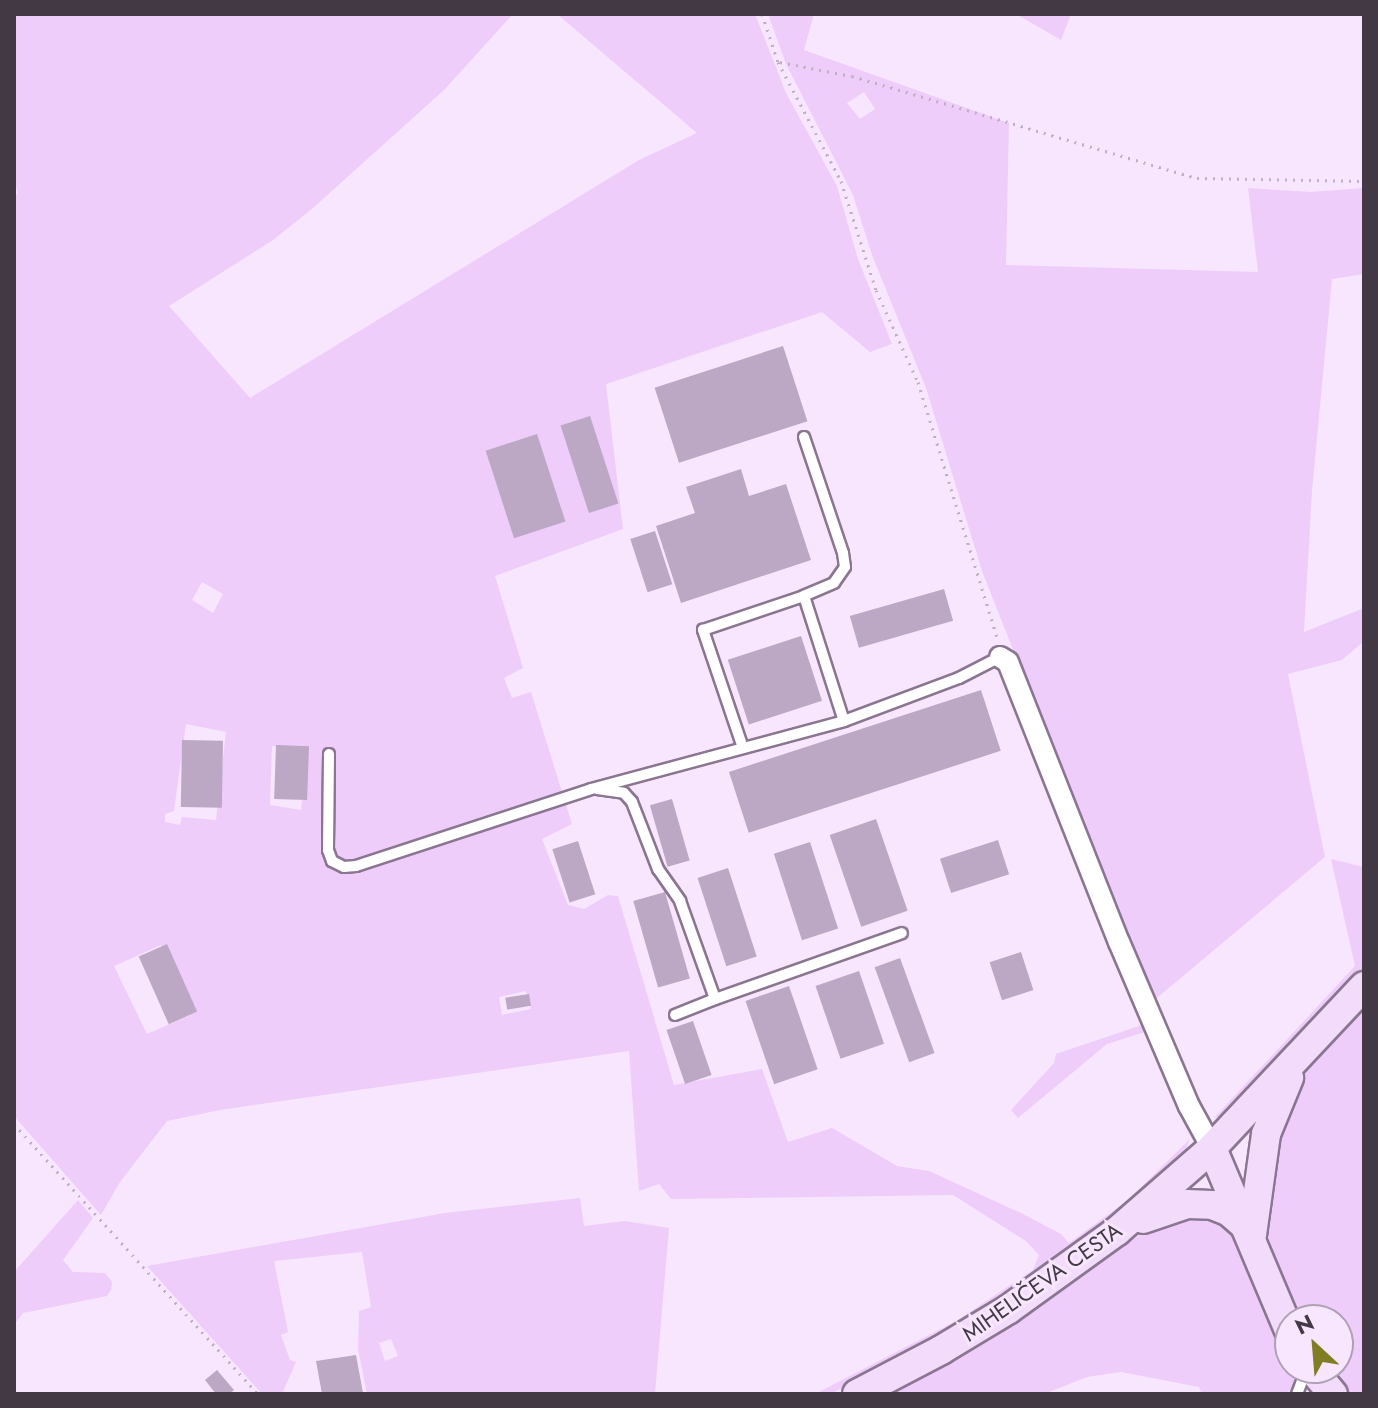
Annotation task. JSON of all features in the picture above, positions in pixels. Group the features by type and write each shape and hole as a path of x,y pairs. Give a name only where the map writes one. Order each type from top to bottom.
{"street":[{"path":"1002,658 1119,942 1189,1106 1212,1148 1278,1304"},
{"name":"MIHELIČEVA CESTA","path":"857,1394 941,1350 1009,1309 1117,1231 1212,1148 1364,986"},
{"path":"1248,1234 1266,1134 1298,1059"},
{"path":"1117,1231 1187,1204 1212,1205 1228,1211 1248,1234"}],"lane":[{"path":"743,748 703,630 834,583 845,567 804,437"},
{"path":"804,596 844,721"},
{"path":"329,754 328,850 332,861 344,867 462,833 591,789 844,721 959,678 1002,658"},
{"path":"591,789 624,793 632,802 658,869 680,901 715,999"},
{"path":"675,1015 902,933"}],"path":[{"path":"762,14 778,62 841,181 876,290 918,382 1002,658"},
{"path":"778,62 852,76 1197,178 1364,181"},
{"path":"14,1124 258,1394"}],"shaded area":[{"path":"14,14 513,14 445,89 313,208 273,240 169,306 250,398 639,160 697,133 557,14 755,14 786,93 837,186 858,259 892,344 870,352 822,312 606,384 623,529 495,576 523,668 504,678 512,698 531,692 572,824 542,839 568,905 584,909 608,895 618,896 674,1085 762,1069 788,1142 832,1128 897,1166 929,1171 1021,1213 1061,1234 1069,1243 1128,1200 1190,1139 1184,1154 1149,1190 1010,1296 831,1394 815,1394 956,1321 1033,1270 1039,1255 1026,1241 953,1195 671,1199 659,1184 639,1191 629,1051 220,1110 167,1121 120,1182 101,1215 14,1116 14,195 18,194 14,178","holes":["202,582 223,594 213,613 192,600","186,724 226,732 216,820 182,817 180,825 165,822 165,814 174,811","272,746 307,751 301,810 270,805","161,945 190,1015 147,1034 114,966","526,991 531,1009 502,1015 499,997"]},
{"path":"768,14 814,14 804,50 1009,123 1006,265 1258,272 1248,188 1311,192 1364,188 1364,274 1332,279 1312,491 1304,632 1364,608 1364,641 1342,660 1288,674 1325,857 1152,1002 982,571 926,388 872,255 853,195 786,64","holes":["864,92 875,109 860,119 847,103"]},
{"path":"1016,14 1071,14 1061,40"},
{"path":"1331,859 1364,867 1364,972 1227,1114 1214,1118 1355,966"},
{"path":"1364,1002 1364,1394 1344,1394 1336,1384 1354,1384 1354,1304 1288,1304 1276,1277 1265,1221 1266,1167 1300,1078"},
{"path":"1145,1024 1148,1031 1107,1044 1018,1118 1011,1110 1054,1063 1056,1054"},
{"path":"580,1198 584,1226 625,1221 669,1228 655,1394 367,1394 358,1349 359,1311 371,1307 362,1252 274,1261 288,1332 281,1335 290,1360 296,1362 282,1394 262,1394 147,1266 445,1213","holes":["391,1339 398,1356 385,1361 379,1343"]},
{"path":"78,1200 93,1218 63,1260 73,1272 105,1273 112,1282 111,1290 107,1296 23,1313 14,1325 14,1272"},
{"path":"1211,1216 1234,1234 1274,1321 1274,1384 1294,1384 1286,1394 1201,1392 1199,1387 1121,1372 1087,1377 1044,1394 885,1394 994,1334 1166,1219"}],"building":[{"path":"783,346 807,421 679,463 655,388"},
{"path":"590,416 618,503 589,513 561,426"},
{"path":"537,434 565,521 514,538 486,451"},
{"path":"741,469 749,496 786,484 811,560 681,603 656,526 695,513 686,487"},
{"path":"655,531 672,584 648,592 630,539"},
{"path":"944,589 953,621 859,648 850,616"},
{"path":"801,636 822,701 749,724 728,660"},
{"path":"981,690 1001,751 749,833 729,772"},
{"path":"182,740 223,741 222,808 181,807"},
{"path":"276,745 309,746 307,800 274,799"},
{"path":"672,799 690,861 668,867 650,805"},
{"path":"876,819 908,911 861,927 830,835"},
{"path":"998,840 1009,874 951,893 940,859"},
{"path":"578,841 595,894 570,903 552,849"},
{"path":"810,842 838,929 802,940 774,854"},
{"path":"728,868 757,956 726,966 698,878"},
{"path":"665,892 690,979 658,988 633,901"},
{"path":"167,944 197,1012 169,1024 139,957"},
{"path":"1021,952 1033,990 1002,1000 990,962"},
{"path":"900,958 935,1053 909,1062 875,967"},
{"path":"859,971 884,1044 841,1059 816,986"},
{"path":"789,986 818,1069 774,1084 746,1001"},
{"path":"529,994 531,1006 507,1010 505,998"},
{"path":"693,1021 712,1075 685,1084 667,1030"},
{"path":"356,1355 363,1393 322,1394 316,1361"},
{"path":"217,1370 234,1390 229,1394 216,1394 205,1380"}]}
